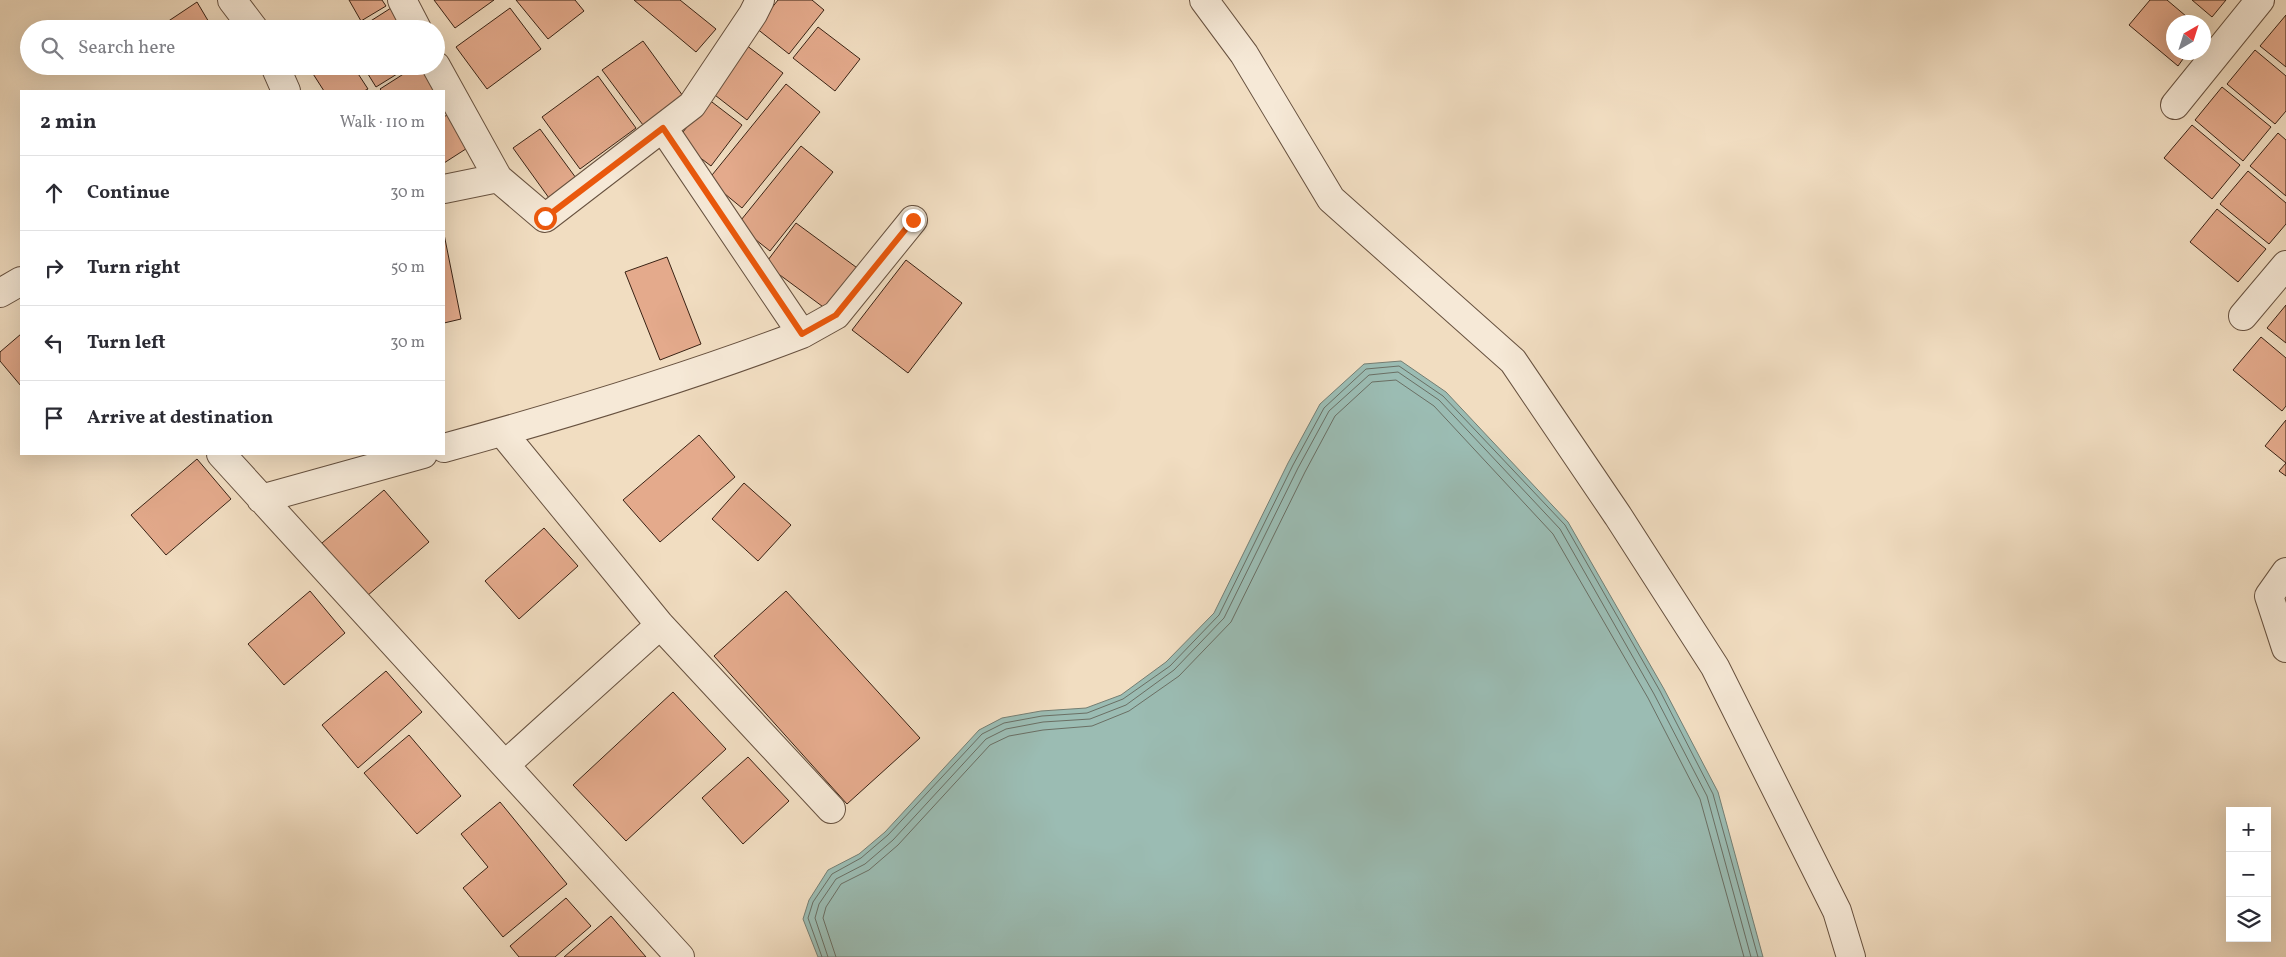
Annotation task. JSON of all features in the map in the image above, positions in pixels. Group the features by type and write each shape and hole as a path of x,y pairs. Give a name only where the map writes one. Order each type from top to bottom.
{"street":[{"path":"232,0 247,20"},
{"path":"402,0 412,20"},
{"path":"441,75 498,178 545,218 692,105 753,14 760,0"},
{"path":"1204,0 1244,54 1331,199 1513,361 1618,516 1715,668 1837,911 1851,957"},
{"path":"2175,105 2260,0"},
{"path":"279,75 286,90"},
{"path":"663,128 802,334"},
{"path":"445,189 498,178"},
{"path":"445,448 502,432 745,356 802,334 836,315 913,220"},
{"path":"2243,316 2286,265"},
{"path":"0,293 20,282"},
{"path":"502,432 660,625 831,809"},
{"path":"221,455 680,957"},
{"path":"261,499 419,455"},
{"path":"2286,572 2269,596 2286,648"},
{"path":"505,766 660,625"}],"water":[{"path":"1401,361 1446,392 1568,522 1664,689 1718,792 1763,957 818,957 803,919 809,900 828,870 859,854 885,832 979,730 1002,718 1041,711 1086,708 1121,695 1166,662 1214,613 1288,463 1320,404 1364,364"}],"building":[{"path":"349,0 382,0 386,6 360,20"},
{"path":"434,0 494,0 455,28"},
{"path":"516,0 575,0 584,11 548,39"},
{"path":"634,0 680,0 716,29 696,52"},
{"path":"778,0 812,0 824,10 789,54 756,28"},
{"path":"2150,0 2167,0 2185,15 2166,15 2166,56 2129,25"},
{"path":"2192,0 2226,0 2212,17"},
{"path":"197,2 208,20 170,20"},
{"path":"391,8 398,20 372,20"},
{"path":"510,8 541,49 487,89 456,47"},
{"path":"2286,15 2286,67 2260,46"},
{"path":"818,27 860,59 835,91 793,58"},
{"path":"643,41 683,96 643,125 602,70"},
{"path":"746,45 783,73 747,120 711,92"},
{"path":"2255,50 2286,76 2286,111 2275,124 2227,84"},
{"path":"2171,60 2182,60 2178,66"},
{"path":"314,75 359,75 368,89 366,90 323,90"},
{"path":"369,75 395,75 376,87"},
{"path":"402,75 438,75 455,102 445,108 445,90 380,89"},
{"path":"598,76 636,128 580,169 542,117"},
{"path":"786,84 820,112 742,208 708,180"},
{"path":"2222,87 2271,127 2243,161 2195,120"},
{"path":"708,99 742,125 711,166 677,140"},
{"path":"451,112 472,145 445,162 445,116"},
{"path":"2192,125 2240,165 2212,199 2164,158"},
{"path":"540,129 576,178 549,198 513,148"},
{"path":"2278,133 2286,140 2286,196 2250,166"},
{"path":"801,146 833,172 770,251 737,225"},
{"path":"2248,171 2286,203 2286,224 2269,244 2220,204"},
{"path":"2217,209 2266,249 2238,282 2190,242"},
{"path":"796,223 860,270 830,312 765,264"},
{"path":"445,239 461,319 445,323"},
{"path":"667,257 701,344 660,360 625,272"},
{"path":"906,260 962,303 908,373 852,330"},
{"path":"2286,305 2286,343 2267,328"},
{"path":"20,335 20,385 0,361 0,352"},
{"path":"2261,337 2286,358 2286,406 2282,411 2233,370"},
{"path":"2286,420 2286,463 2265,446"},
{"path":"699,435 735,477 660,542 623,500"},
{"path":"197,459 231,499 166,555 131,515"},
{"path":"2286,463 2286,476 2279,471"},
{"path":"744,483 791,525 758,561 712,519"},
{"path":"384,490 429,542 367,596 322,543"},
{"path":"544,528 578,566 519,619 485,581"},
{"path":"310,591 345,633 284,685 248,644"},
{"path":"786,591 920,738 847,804 714,656"},
{"path":"386,671 422,712 358,768 322,725"},
{"path":"673,692 726,749 626,841 573,785"},
{"path":"409,735 461,796 417,834 364,773"},
{"path":"748,757 789,801 743,844 702,798"},
{"path":"500,802 567,884 503,937 463,888 488,867 461,834"},
{"path":"566,898 591,926 555,957 519,957 510,946"},
{"path":"611,916 646,957 564,957"}],"route":[{"path":"545,218 663,128 802,334 836,315 913,220"}]}
